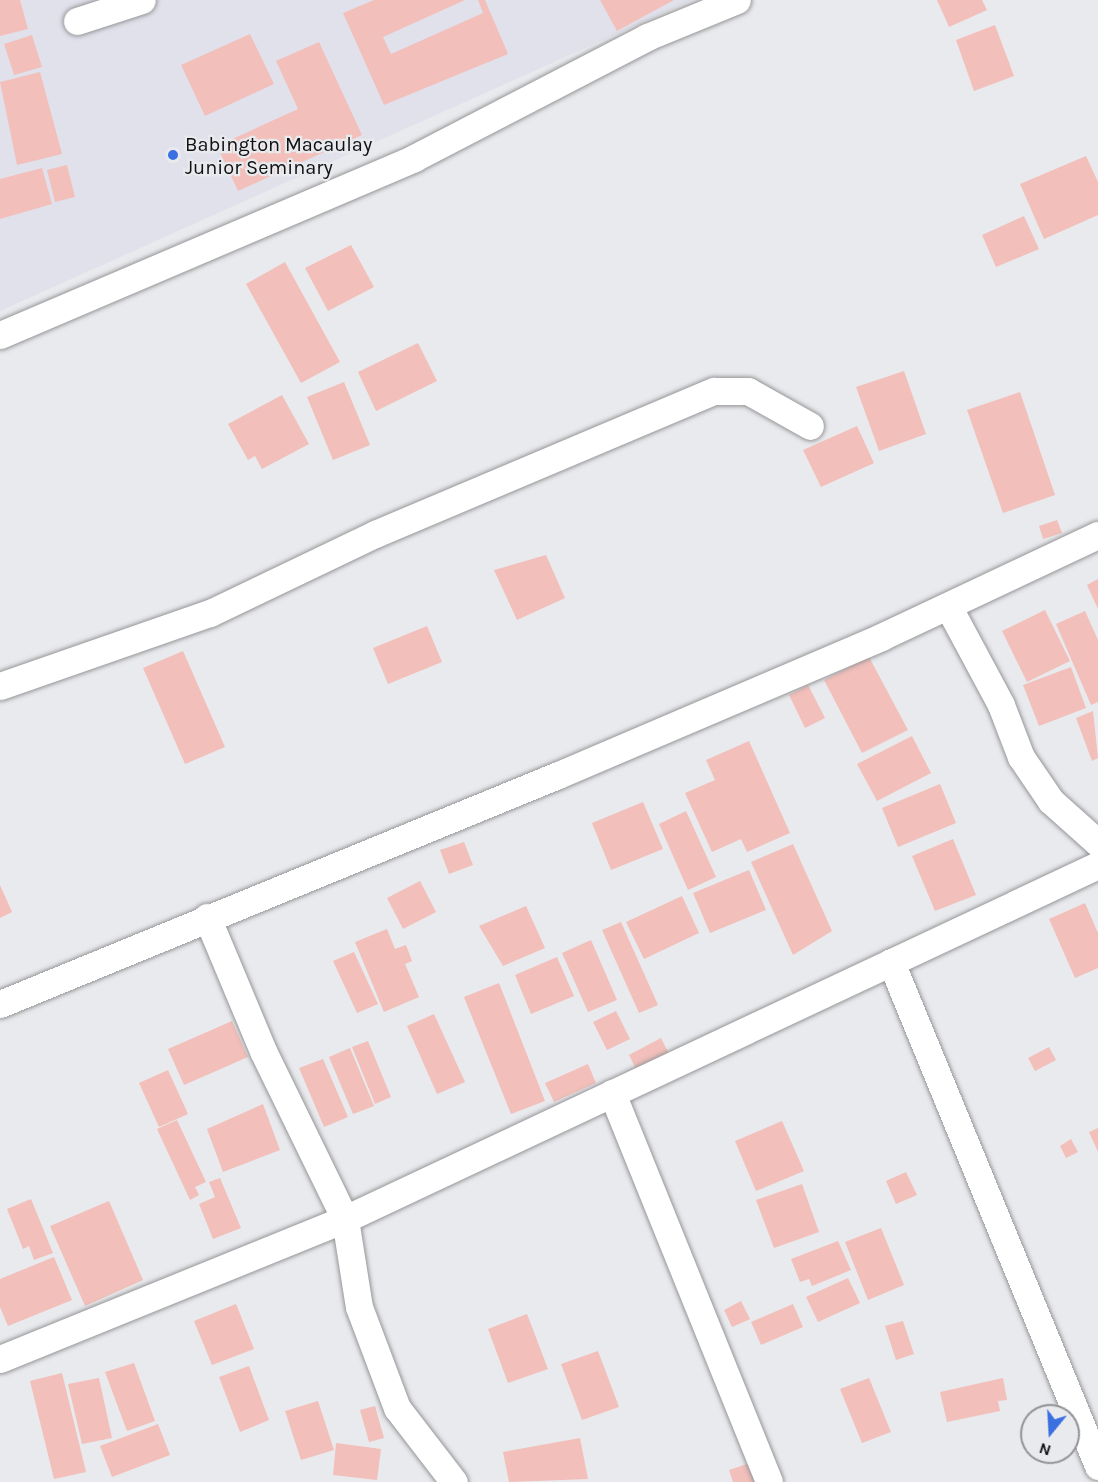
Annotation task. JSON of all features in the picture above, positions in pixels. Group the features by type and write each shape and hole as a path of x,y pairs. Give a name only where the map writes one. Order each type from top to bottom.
{"street":[{"path":"77,21 139,0"},
{"path":"0,335 414,158 647,37 737,0"},
{"path":"0,686 210,613 375,534 714,391 748,391 810,426"},
{"path":"0,1004 207,917 558,775 948,606 1098,535"},
{"path":"948,606 1001,705 1021,757 1051,801 1098,843"},
{"path":"0,1359 345,1219 1098,865"},
{"path":"207,917 263,1051 345,1219 359,1307 397,1408 454,1482"},
{"path":"891,962 1098,1466"},
{"path":"612,1093 769,1482"}],"shaded area":[{"name":"Babington Macaulay Junior Seminary","path":"0,0 692,0 0,311"}],"building":[{"path":"0,0 20,0 28,29 0,36"},
{"path":"374,0 465,0 383,37 391,54 483,13 478,0 485,0 508,54 384,105 343,13"},
{"path":"600,0 674,0 617,31"},
{"path":"937,0 982,0 987,10 949,27"},
{"path":"995,25 1014,76 974,91 956,40"},
{"path":"250,34 274,84 205,116 181,65"},
{"path":"32,35 42,67 14,75 4,44"},
{"path":"319,42 362,135 238,191 217,146 298,109 276,61"},
{"path":"40,72 62,154 17,165 0,82"},
{"path":"1086,156 1098,182 1098,215 1044,239 1020,184"},
{"path":"67,165 75,197 55,202 47,170"},
{"path":"42,168 52,204 0,219 0,179"},
{"path":"1024,216 1039,249 996,267 982,235"},
{"path":"351,245 374,287 328,311 305,268"},
{"path":"285,262 340,362 301,383 246,284"},
{"path":"418,343 437,381 376,411 358,372"},
{"path":"904,371 926,434 879,451 856,387"},
{"path":"344,382 370,445 333,460 307,397"},
{"path":"1020,392 1055,495 1003,513 967,410"},
{"path":"282,395 309,444 262,469 255,456 248,460 228,424"},
{"path":"857,426 874,463 821,487 803,450"},
{"path":"1057,520 1062,533 1043,539 1039,526"},
{"path":"546,555 565,598 517,620 494,570"},
{"path":"1098,579 1098,609 1087,585"},
{"path":"1045,610 1070,661 1027,682 1002,631"},
{"path":"1085,611 1098,640 1098,702 1091,705 1056,624"},
{"path":"427,626 442,662 388,684 373,648"},
{"path":"183,651 225,747 185,764 143,668"},
{"path":"869,657 908,730 862,753 824,680"},
{"path":"1071,667 1086,708 1039,726 1023,685"},
{"path":"808,685 825,718 805,728 789,695"},
{"path":"1093,711 1098,758 1092,761 1076,718"},
{"path":"912,736 931,773 877,801 857,764"},
{"path":"749,741 790,833 747,852 741,839 712,852 685,793 715,780 706,760"},
{"path":"940,784 956,823 898,847 882,808"},
{"path":"643,802 663,849 611,870 592,823"},
{"path":"686,811 716,877 688,890 659,824"},
{"path":"953,839 976,895 935,911 912,856"},
{"path":"464,842 473,865 449,874 440,850"},
{"path":"793,844 832,931 793,955 751,862"},
{"path":"749,870 766,910 710,933 693,893"},
{"path":"420,881 436,912 403,929 387,898"},
{"path":"0,885 12,912 0,918"},
{"path":"682,896 699,933 644,959 626,922"},
{"path":"1085,903 1098,933 1098,968 1075,978 1049,919"},
{"path":"526,906 545,948 503,966 479,926"},
{"path":"621,922 658,1005 639,1013 602,930"},
{"path":"387,929 395,949 406,945 412,961 405,964 419,997 384,1012 355,942"},
{"path":"591,940 617,1000 588,1012 562,953"},
{"path":"354,952 378,1004 357,1013 333,961"},
{"path":"557,957 574,996 531,1014 515,975"},
{"path":"499,983 545,1101 511,1114 464,997"},
{"path":"616,1011 630,1039 607,1050 593,1022"},
{"path":"434,1014 465,1082 437,1094 407,1026"},
{"path":"232,1021 248,1057 184,1085 168,1049"},
{"path":"661,1038 669,1054 637,1071 629,1055"},
{"path":"368,1041 391,1097 375,1104 352,1047"},
{"path":"1049,1047 1056,1060 1035,1071 1028,1058"},
{"path":"350,1048 374,1106 353,1114 329,1057"},
{"path":"323,1059 348,1117 324,1127 299,1068"},
{"path":"588,1064 596,1083 554,1102 545,1083"},
{"path":"168,1070 188,1114 159,1127 139,1083"},
{"path":"263,1104 280,1150 223,1172 207,1129"},
{"path":"177,1120 206,1182 195,1187 199,1195 190,1200 157,1129"},
{"path":"782,1121 804,1171 756,1191 735,1141"},
{"path":"1098,1128 1098,1152 1089,1132"},
{"path":"1071,1139 1078,1152 1066,1158 1060,1146"},
{"path":"906,1172 917,1195 896,1204 886,1181"},
{"path":"220,1178 241,1228 213,1239 199,1204 215,1197 209,1182"},
{"path":"802,1184 819,1232 774,1248 756,1200"},
{"path":"31,1199 53,1253 34,1260 29,1246 23,1249 7,1209"},
{"path":"109,1201 143,1280 85,1306 50,1226"},
{"path":"881,1228 904,1285 868,1300 845,1242"},
{"path":"838,1241 851,1270 812,1286 809,1279 800,1282 791,1259"},
{"path":"54,1257 72,1300 8,1326 0,1307 0,1279"},
{"path":"848,1278 860,1303 818,1322 806,1297"},
{"path":"741,1301 750,1319 732,1327 724,1310"},
{"path":"236,1304 254,1349 212,1365 194,1321"},
{"path":"793,1304 803,1327 761,1345 751,1322"},
{"path":"527,1314 548,1369 508,1383 488,1329"},
{"path":"903,1321 914,1354 896,1360 885,1326"},
{"path":"598,1351 619,1407 582,1420 561,1364"},
{"path":"134,1363 155,1421 127,1431 105,1372"},
{"path":"249,1366 269,1420 240,1432 219,1377"},
{"path":"62,1373 86,1472 54,1479 30,1381"},
{"path":"99,1378 112,1438 82,1444 68,1384"},
{"path":"869,1378 891,1432 862,1443 840,1389"},
{"path":"1003,1378 1007,1400 998,1401 1000,1411 947,1422 940,1392"},
{"path":"318,1401 334,1450 301,1460 285,1411"},
{"path":"375,1406 384,1438 369,1442 360,1410"},
{"path":"158,1424 170,1455 112,1477 100,1446"},
{"path":"580,1438 588,1479 509,1482 503,1452"},
{"path":"336,1443 381,1449 377,1480 333,1475"},
{"path":"750,1463 756,1482 733,1482 729,1470"}],"place":[{"name":"Babington Macaulay Junior Seminary","path":"173,155"}]}
